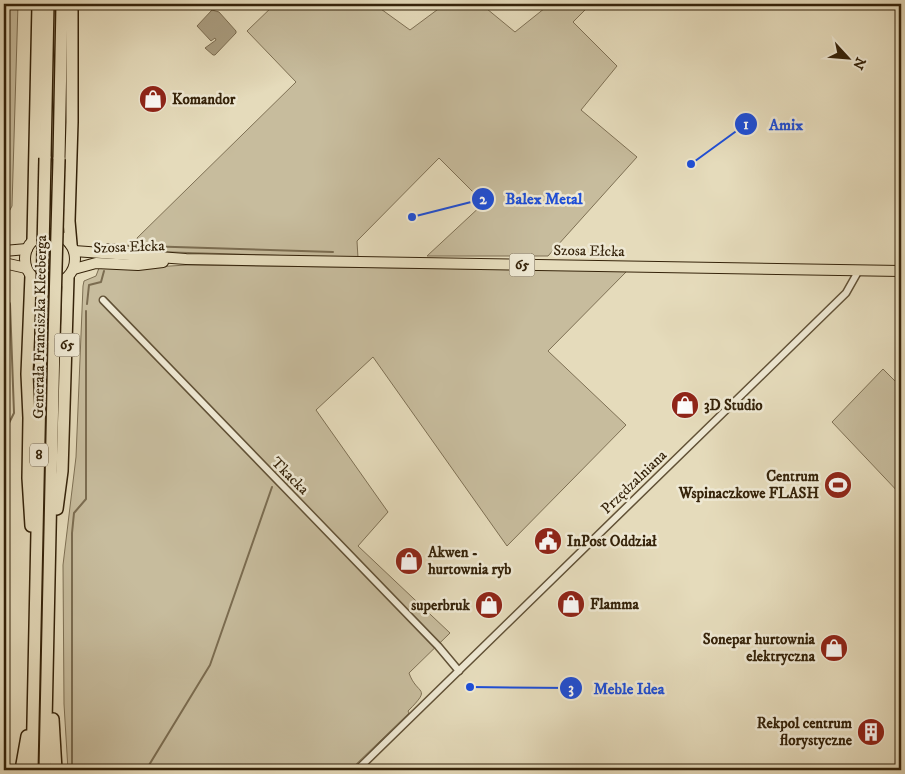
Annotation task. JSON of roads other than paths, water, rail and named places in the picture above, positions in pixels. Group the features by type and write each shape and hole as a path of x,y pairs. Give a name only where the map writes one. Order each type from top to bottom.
{"highway":[{"path":"30,244 38,4"},
{"name":"Generała Franciszka Kleeberga","path":"32,770 48,4"},
{"name":"Generała Franciszka Kleeberga","path":"45,770 62,4"},
{"path":"72,4 72,122 69,221 72,248"},
{"path":"28,272 28,478 32,543 36,570"},
{"name":"65","path":"50,553 62,471 71,273"},
{"path":"47,657 52,688 56,770"},
{"path":"21,770 33,708"}],"main road":[{"name":"65","path":"28,272 37,281 44,284 61,282 71,273 76,260 72,248 65,238 57,234 40,235 30,244"},
{"path":"4,251 30,244"},
{"path":"28,272 25,255 30,244"},
{"name":"Szosa Ełcka","path":"72,248 137,256 186,259 901,270"},
{"path":"128,264 135,260 137,256"},
{"name":"Szosa Ełcka","path":"71,273 96,262 128,264 186,259"},
{"path":"4,263 28,272"}],"street":[{"name":"Przędzalniana","path":"356,770 846,293 859,270"},
{"name":"Tkacka","path":"103,300 438,646 459,670"}],"waterway":[{"path":"107,247 107,244 130,246"},
{"path":"143,246 333,252"},
{"path":"87,304 89,285 101,282 104,271"},
{"path":"4,291 10,304 14,413 5,431 6,548"},
{"path":"72,770 72,533 74,513 86,499 86,311"},
{"path":"146,770 210,665 272,487"}],"place":[{"name":"Komandor","path":"153,99"},
{"name":"Amix","path":"691,164"},
{"name":"Balex Metal","path":"412,217"},
{"name":"3D Studio","path":"685,405"},
{"name":"Centrum Wspinaczkowe FLASH","path":"838,485"},
{"name":"InPost Oddział","path":"548,541"},
{"name":"Akwen - hurtownia ryb","path":"409,561"},
{"name":"Flamma","path":"571,604"},
{"name":"superbruk","path":"489,605"},
{"name":"Sonepar hurtownia elektryczna","path":"834,648"},
{"name":"Meble Idea","path":"470,687"},
{"name":"Rekpol centrum florystyczne","path":"871,732"}]}
